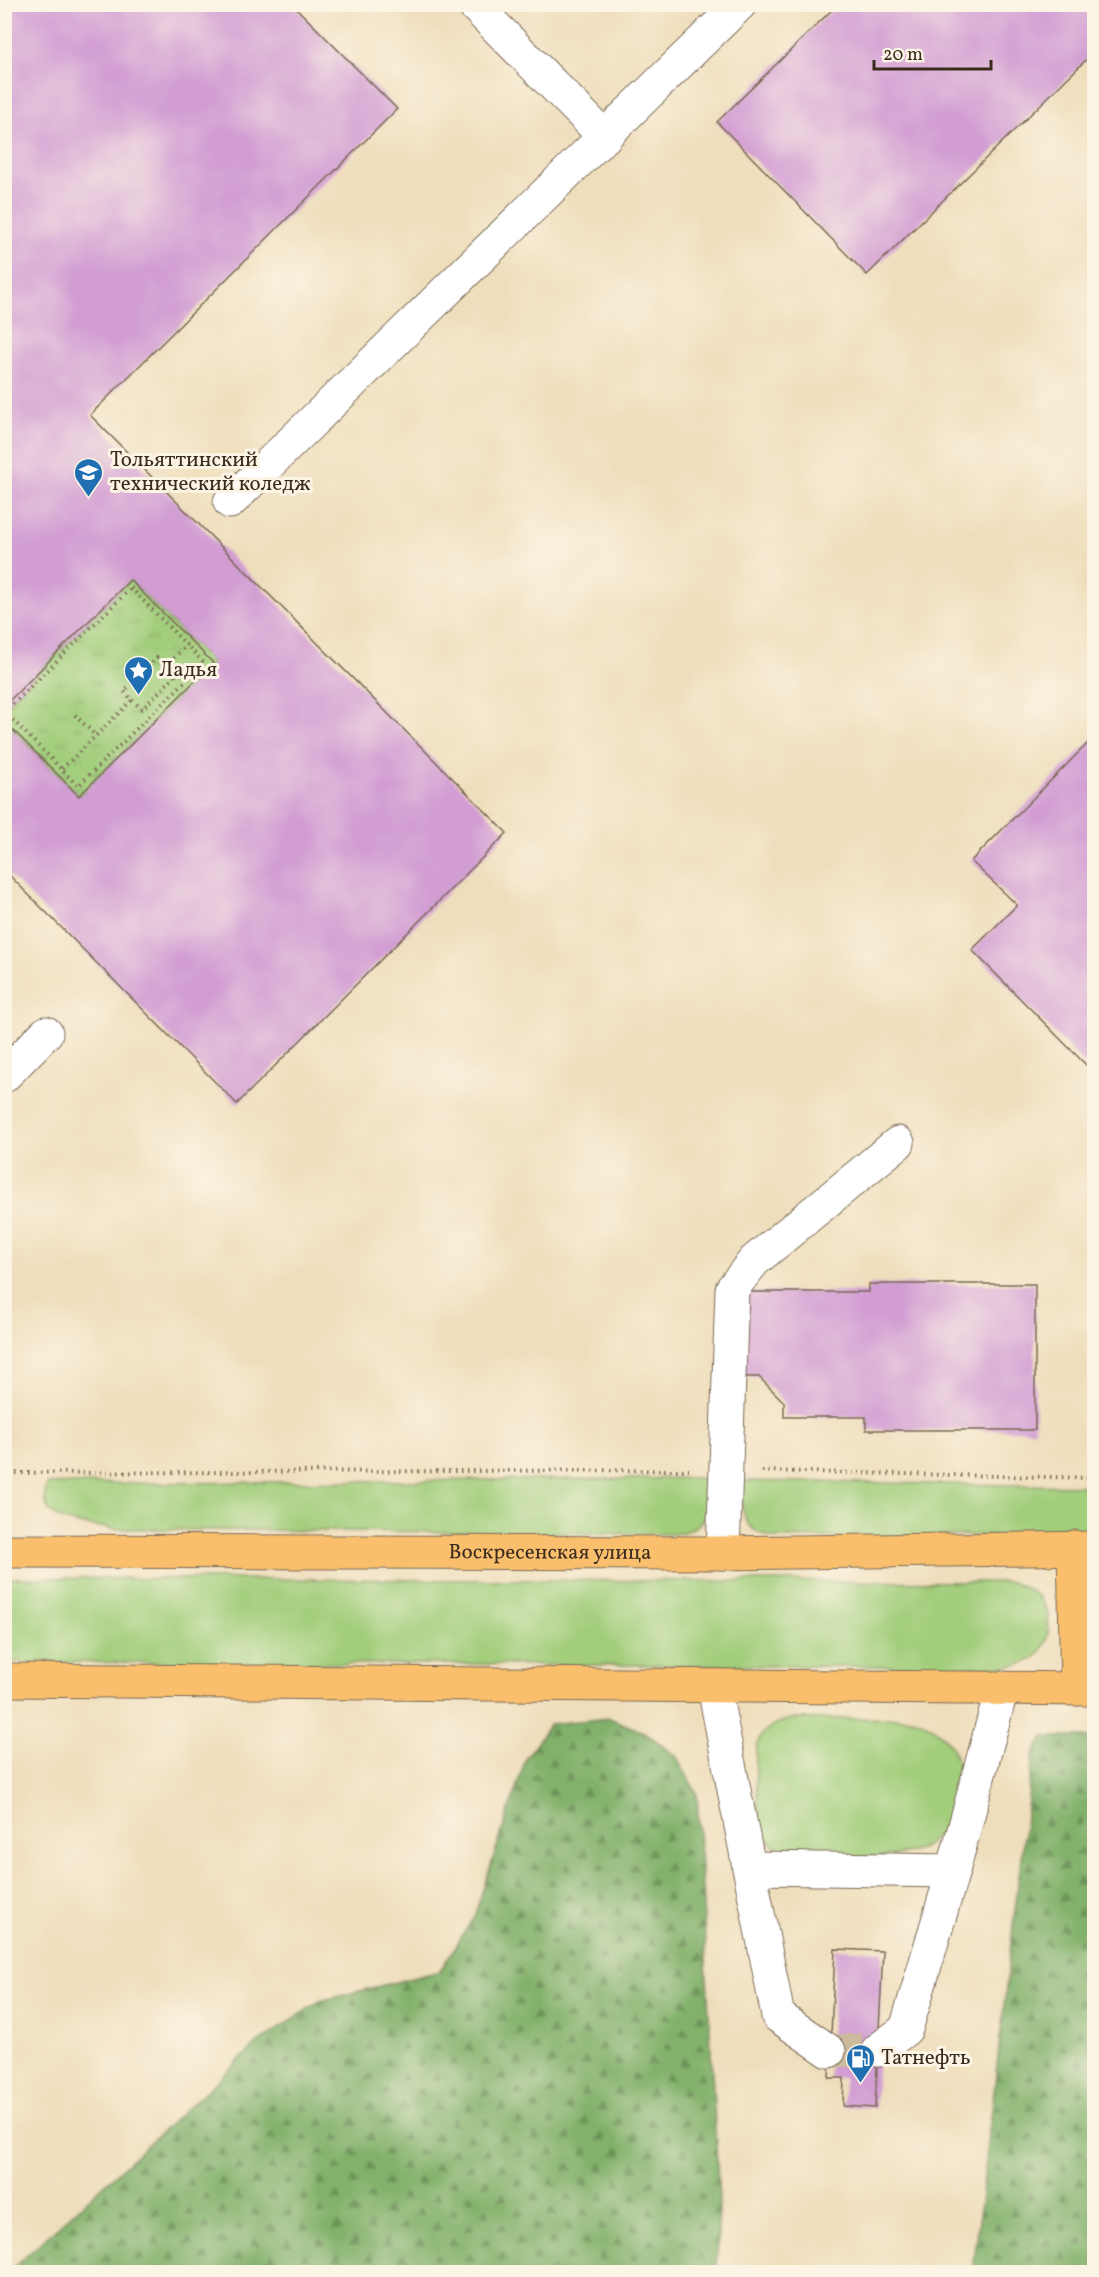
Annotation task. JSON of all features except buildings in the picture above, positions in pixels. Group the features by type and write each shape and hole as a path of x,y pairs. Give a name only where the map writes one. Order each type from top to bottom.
{"main road":[{"name":"Воскресенская улица","path":"4,1551 723,1553 1084,1547"},
{"path":"4,1680 1086,1689 1084,1547"}],"lane":[{"path":"473,4 605,136"},
{"path":"230,502 740,4"},
{"path":"4,1076 46,1033"},
{"path":"723,1553 732,1289 754,1260 898,1143"},
{"path":"714,1687 778,2016 829,2051"},
{"path":"878,2050 906,2030 953,1870 1002,1688"},
{"path":"749,1868 953,1870"}],"path":[{"path":"131,588 187,645 204,663 78,786 5,712 131,588"},
{"path":"165,666 187,645"},
{"path":"157,658 165,666 175,676 142,709 124,691 157,658"},
{"path":"62,769 132,700"},
{"path":"75,715 96,736"},
{"path":"4,1473 726,1470 1095,1478"}],"green space":[{"path":"130,580 213,663 79,796 5,721 5,706"},
{"path":"709,1478 707,1508 701,1522 686,1531 674,1534 114,1529 65,1520 48,1508 45,1498 47,1484"},
{"path":"740,1481 1094,1486 1094,1534 777,1538 756,1531 750,1526 743,1511"},
{"path":"5,1578 1012,1582 1029,1590 1041,1600 1048,1615 1049,1624 1046,1641 1037,1656 1024,1663 1007,1667 5,1662"},
{"path":"609,1718 646,1733 676,1756 697,1794 719,2200 717,2272 9,2272 259,2042 320,2001 440,1971 474,1917 526,1758 550,1724"},
{"path":"912,1718 929,1725 942,1735 957,1761 960,1777 959,1793 954,1809 929,1843 920,1849 904,1854 873,1857 791,1855 767,1840 760,1818 756,1761 758,1742 767,1729 791,1719"},
{"path":"1044,1737 1094,1737 1094,2272 973,2272 1033,1755"}],"tunnel":[{"path":"829,2051 878,2050"}],"place":[{"name":"Тольяттинский технический коледж","path":"89,498"},
{"name":"Ладья","path":"138,696"},
{"name":"Татнефть","path":"860,2084"}]}
